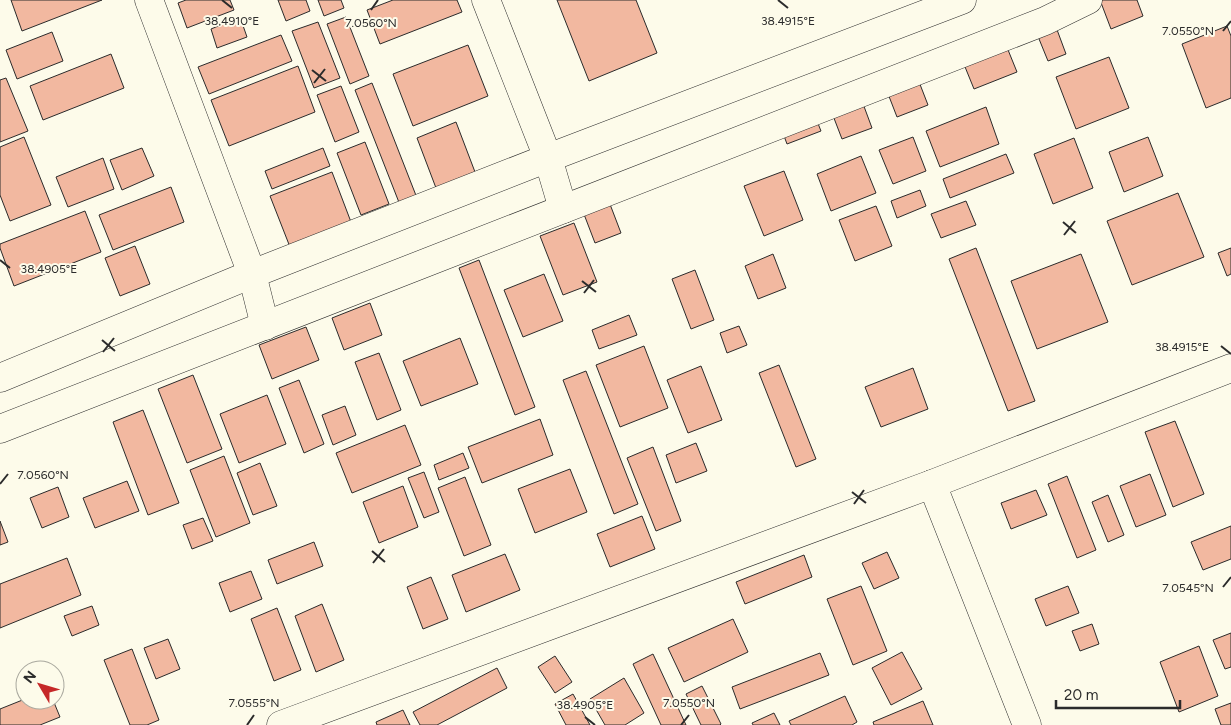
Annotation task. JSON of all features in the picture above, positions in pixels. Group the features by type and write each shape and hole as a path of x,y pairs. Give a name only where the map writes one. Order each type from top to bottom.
{"street":[{"path":"149,0 252,274 265,326"},
{"path":"486,0 548,158 564,209"},
{"path":"0,378 252,274 548,158 962,0"},
{"path":"0,429 1045,21 1088,0"},
{"path":"296,722 932,484 1231,368"},
{"path":"932,484 1027,725"}],"building":[{"path":"11,0 102,0 22,31"},
{"path":"186,0 230,0 234,10 187,28 178,3"},
{"path":"278,0 306,0 310,11 286,21"},
{"path":"318,0 341,0 344,8 324,16"},
{"path":"393,0 457,0 462,12 380,44 367,10"},
{"path":"557,0 636,0 657,53 589,81"},
{"path":"1100,0 1137,0 1143,16 1111,29"},
{"path":"240,17 247,37 217,48 211,29"},
{"path":"346,17 369,76 350,84 327,24"},
{"path":"318,22 340,78 314,88 292,31"},
{"path":"1227,26 1231,36 1231,98 1206,108 1182,44"},
{"path":"1056,27 1066,54 1048,61 1037,34"},
{"path":"52,32 63,61 17,79 6,50"},
{"path":"281,35 292,61 209,94 198,67"},
{"path":"1004,40 1017,72 974,89 961,57"},
{"path":"468,45 488,96 413,126 393,74"},
{"path":"111,54 124,88 43,120 30,86"},
{"path":"1109,57 1129,108 1076,129 1056,77"},
{"path":"298,66 315,112 229,146 211,100"},
{"path":"916,74 928,105 897,117 885,86"},
{"path":"6,78 28,131 0,142 0,80"},
{"path":"372,83 417,198 400,205 355,90"},
{"path":"341,86 359,132 335,142 317,95"},
{"path":"862,101 872,128 842,139 832,113"},
{"path":"986,107 999,144 940,167 926,131"},
{"path":"813,111 821,131 787,144 780,125"},
{"path":"456,122 475,172 436,188 417,138"},
{"path":"24,137 51,205 10,221 0,195 0,147"},
{"path":"913,137 926,171 893,184 879,150"},
{"path":"1148,137 1163,176 1124,192 1109,152"},
{"path":"1074,138 1093,188 1053,204 1034,154"},
{"path":"365,142 389,204 361,215 337,153"},
{"path":"142,148 154,176 122,190 110,160"},
{"path":"323,148 330,166 272,189 265,171"},
{"path":"1006,154 1014,173 950,198 943,179"},
{"path":"861,156 876,193 831,211 817,174"},
{"path":"103,158 114,189 68,207 56,177"},
{"path":"784,171 803,220 764,236 744,186"},
{"path":"332,172 351,222 290,247 270,196"},
{"path":"171,187 184,222 113,250 99,215"},
{"path":"920,190 926,206 897,218 891,201"},
{"path":"1178,193 1204,257 1132,285 1107,221"},
{"path":"608,199 621,233 595,243 582,209"},
{"path":"966,201 976,225 941,238 931,214"},
{"path":"876,206 892,246 855,261 839,220"},
{"path":"85,211 101,252 14,286 0,244"},
{"path":"574,223 597,282 563,295 540,236"},
{"path":"135,246 150,284 120,296 105,258"},
{"path":"976,248 1035,401 1008,411 949,259"},
{"path":"1231,248 1231,274 1227,276 1218,253"},
{"path":"773,254 786,288 758,299 745,266"},
{"path":"1081,254 1108,322 1037,349 1011,281"},
{"path":"479,260 535,407 515,415 459,268"},
{"path":"695,270 714,320 691,329 672,279"},
{"path":"544,274 563,321 523,337 504,290"},
{"path":"370,303 382,335 344,350 332,318"},
{"path":"629,315 637,335 599,349 592,330"},
{"path":"739,326 747,345 727,353 720,333"},
{"path":"306,327 319,360 272,379 259,345"},
{"path":"460,338 478,384 421,406 403,361"},
{"path":"644,346 668,408 620,427 596,365"},
{"path":"379,353 401,410 377,420 355,362"},
{"path":"779,365 816,459 796,467 759,373"},
{"path":"701,366 722,420 688,433 667,380"},
{"path":"913,368 928,409 881,427 865,387"},
{"path":"586,371 638,504 614,514 563,380"},
{"path":"193,375 222,449 187,463 158,389"},
{"path":"299,380 324,444 304,453 279,388"},
{"path":"267,395 286,444 239,463 220,414"},
{"path":"345,406 356,435 333,445 322,415"},
{"path":"143,410 179,503 148,515 113,422"},
{"path":"540,419 553,455 482,483 468,447"},
{"path":"1175,421 1204,494 1173,507 1145,432"},
{"path":"405,425 421,465 352,493 336,453"},
{"path":"696,443 707,471 676,483 666,455"},
{"path":"653,447 681,521 656,531 627,458"},
{"path":"463,453 469,468 439,480 434,465"},
{"path":"224,456 250,523 216,537 190,470"},
{"path":"260,463 277,506 253,515 237,473"},
{"path":"570,469 587,512 535,533 518,489"},
{"path":"424,472 439,512 424,518 408,478"},
{"path":"1150,474 1166,515 1136,527 1120,486"},
{"path":"1067,476 1096,550 1077,558 1048,484"},
{"path":"465,477 491,545 464,556 438,488"},
{"path":"127,481 139,511 95,528 83,498"},
{"path":"403,486 418,527 379,543 363,502"},
{"path":"58,487 69,517 42,528 30,498"},
{"path":"1036,490 1047,515 1011,529 1001,503"},
{"path":"1108,495 1124,535 1108,542 1092,502"},
{"path":"642,516 655,549 610,567 597,534"},
{"path":"203,518 213,541 192,549 183,525"},
{"path":"0,521 8,542 0,545"},
{"path":"1231,526 1231,559 1203,570 1191,542"},
{"path":"314,542 323,566 277,584 268,560"},
{"path":"887,552 899,578 874,589 862,563"},
{"path":"505,554 520,590 466,612 452,575"},
{"path":"804,555 812,577 745,604 736,582"},
{"path":"67,558 81,595 0,628 0,584"},
{"path":"251,571 262,599 230,612 219,583"},
{"path":"431,577 448,619 423,629 407,587"},
{"path":"861,586 887,651 853,665 827,599"},
{"path":"1068,586 1079,613 1046,626 1035,599"},
{"path":"322,604 344,660 316,672 295,616"},
{"path":"92,606 99,625 72,636 64,616"},
{"path":"277,608 301,670 274,681 251,619"},
{"path":"733,619 748,652 684,682 668,648"},
{"path":"1092,624 1099,644 1080,651 1072,631"},
{"path":"1231,633 1231,667 1225,669 1213,640"},
{"path":"168,639 180,669 156,679 144,648"},
{"path":"1199,646 1218,696 1179,712 1160,662"},
{"path":"132,649 159,720 147,725 130,725 104,660"},
{"path":"902,652 922,689 891,705 872,668"},
{"path":"820,653 829,675 740,709 732,687"},
{"path":"653,654 686,725 661,725 633,664"},
{"path":"555,656 572,682 555,693 538,667"},
{"path":"497,668 507,688 437,725 420,725 413,712"},
{"path":"624,678 644,713 625,725 605,725 590,699"},
{"path":"702,686 720,725 701,725 686,694"},
{"path":"573,694 590,725 566,725 555,704"},
{"path":"845,696 857,722 852,725 791,725 789,721"},
{"path":"923,701 933,725 874,725 873,722"},
{"path":"15,703 15,710 57,710 60,717 40,725 0,725 0,709"},
{"path":"1231,703 1231,725 1221,725 1215,709"},
{"path":"403,710 410,725 377,725 376,722"},
{"path":"774,713 780,725 753,725 752,723"}]}
